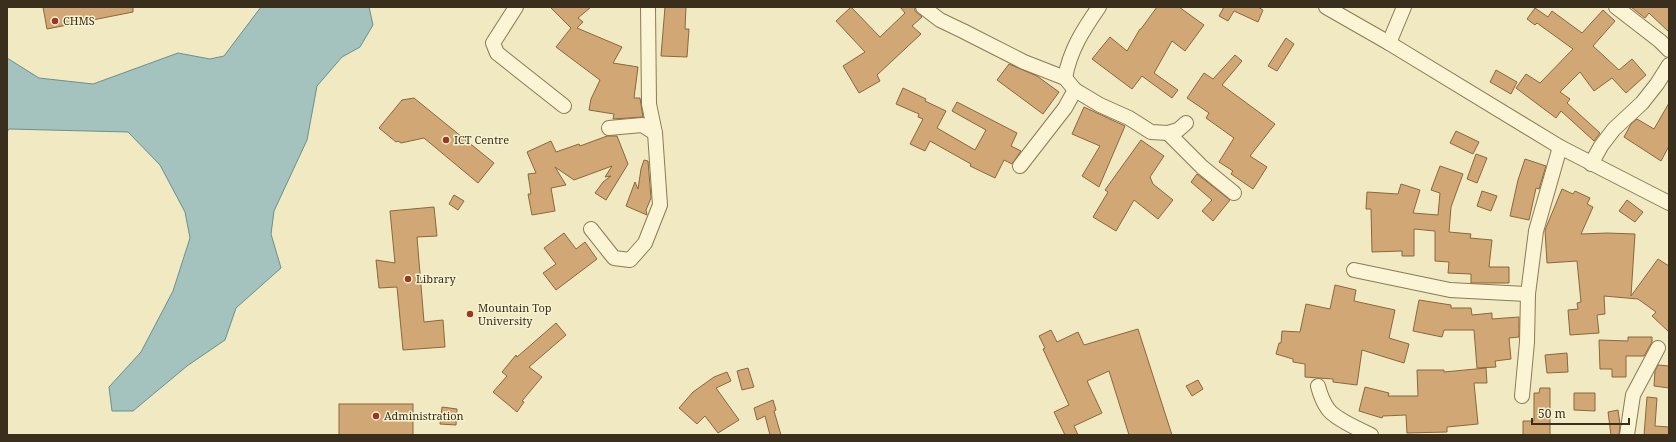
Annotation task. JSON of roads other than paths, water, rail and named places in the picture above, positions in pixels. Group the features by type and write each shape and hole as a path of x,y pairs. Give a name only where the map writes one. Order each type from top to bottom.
{"street":[{"path":"516,7 493,43 497,53 564,106"},
{"path":"591,229 614,258 630,260 645,243 660,205 655,133 649,104 648,7"},
{"path":"923,7 940,20 969,35 1024,62 1064,78 1075,90 1100,105 1129,118 1151,132 1168,133 1178,130 1186,123"},
{"path":"1064,78 1068,60 1080,34 1099,7"},
{"path":"1326,7 1389,43 1560,147 1669,203"},
{"path":"1389,43 1404,7"},
{"path":"1616,7 1660,41 1669,50"},
{"path":"1591,164 1601,146 1614,129 1642,103 1657,84 1669,65"},
{"path":"1020,166 1065,108 1075,90"},
{"path":"609,128 642,125 655,133"},
{"path":"1168,133 1202,167 1234,193"},
{"path":"1522,396 1527,342 1528,294 1536,231 1560,147"},
{"path":"1354,270 1450,290 1528,294"},
{"path":"1627,435 1633,394 1658,348"},
{"path":"1318,386 1321,397 1328,410 1356,428 1371,435"}],"water":[{"path":"261,7 369,7 373,25 360,47 342,57 317,86 307,140 274,211 271,234 281,268 236,308 225,340 187,366 133,411 112,411 109,387 141,352 173,291 190,238 185,212 160,165 128,132 9,129 7,132 7,58 39,78 93,84 178,53 210,59 224,56"}],"place":[{"name":"CHMS","path":"55,21"},
{"name":"ICT Centre","path":"446,140"},
{"name":"Library","path":"408,279"},
{"name":"Mountain Top University","path":"470,314"},
{"name":"Administration","path":"376,416"}]}
